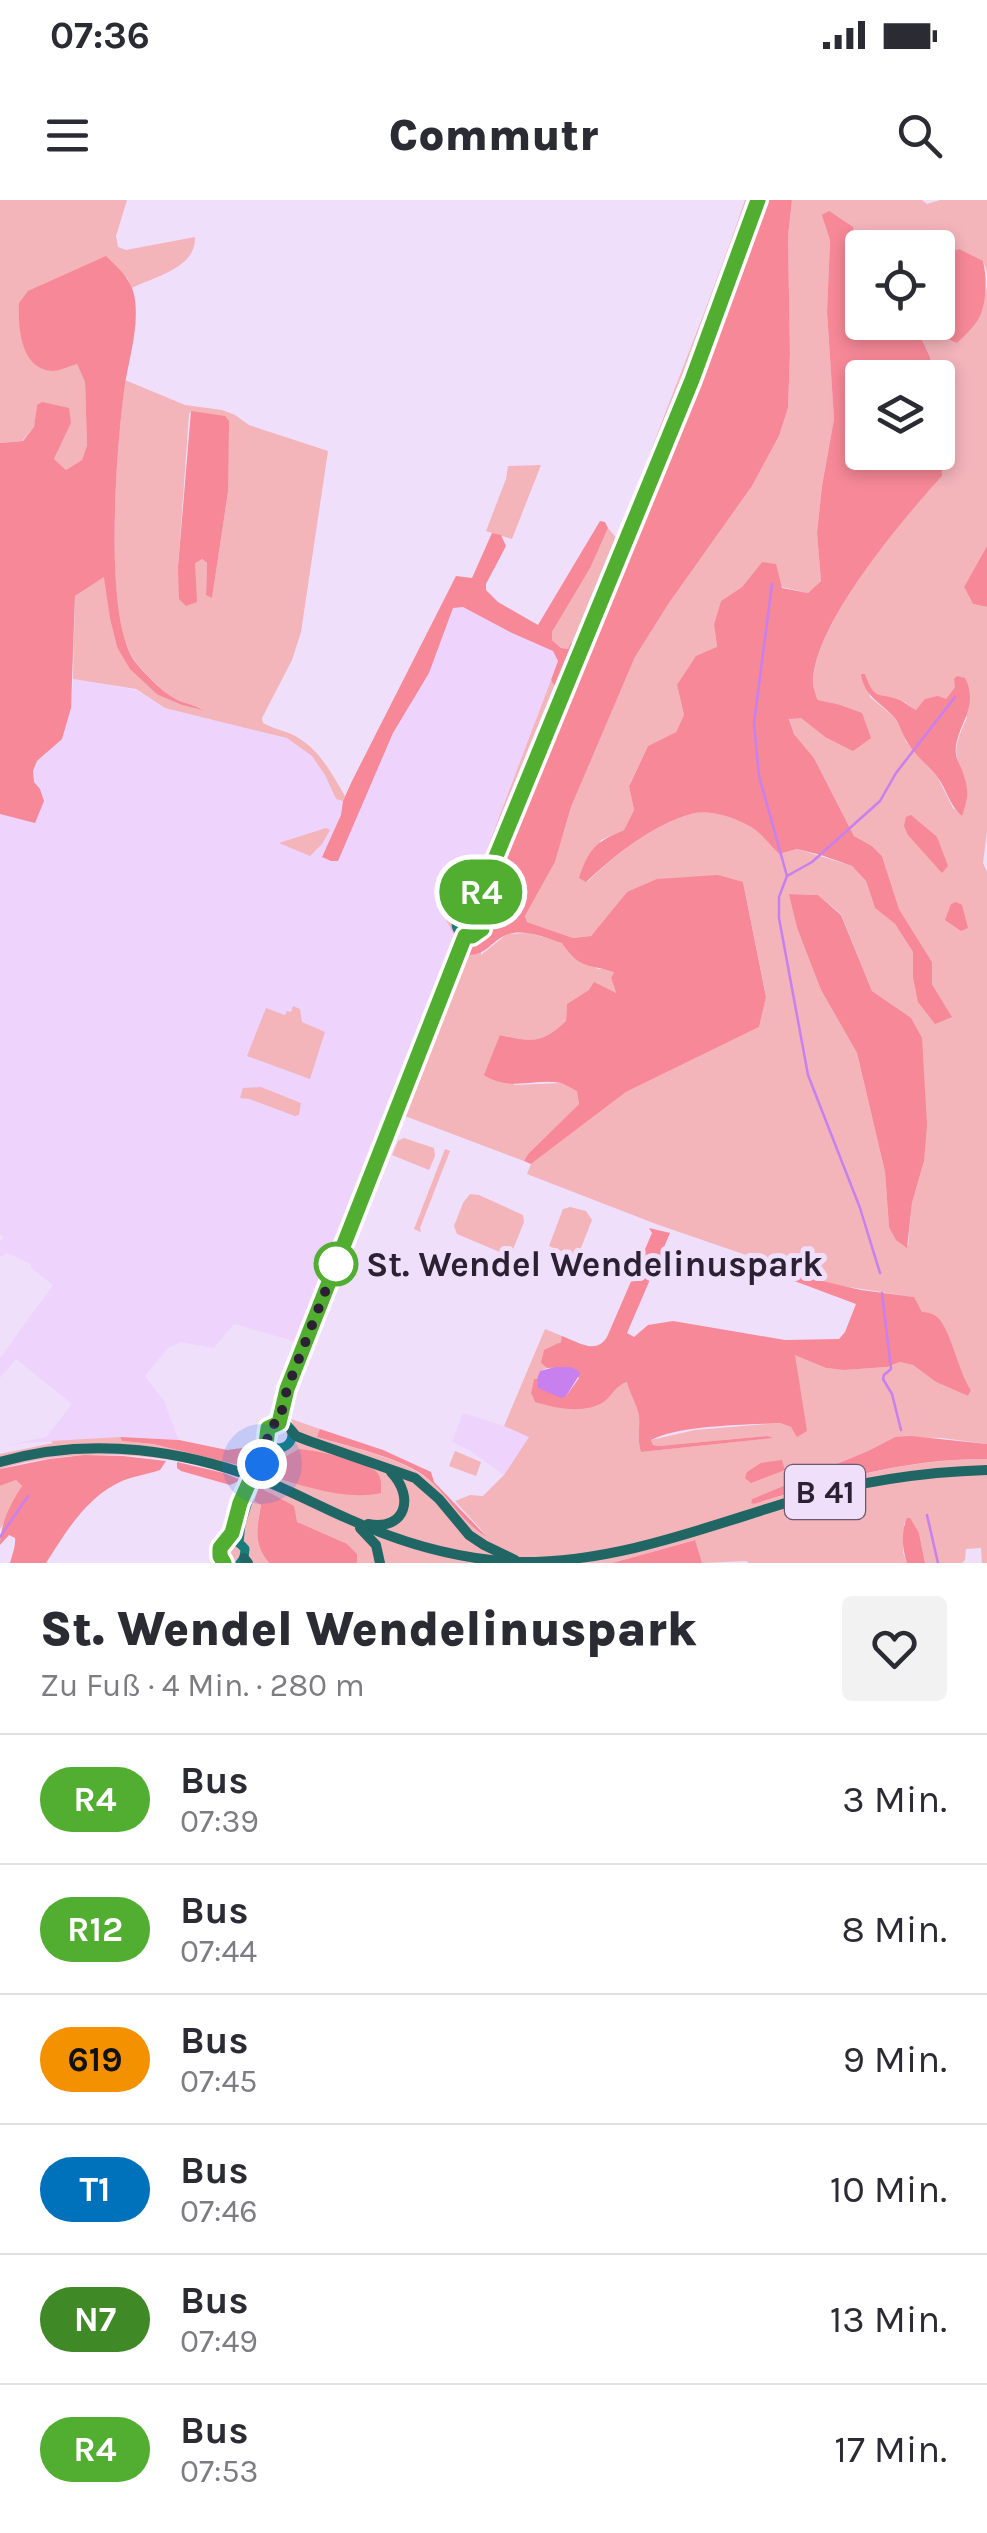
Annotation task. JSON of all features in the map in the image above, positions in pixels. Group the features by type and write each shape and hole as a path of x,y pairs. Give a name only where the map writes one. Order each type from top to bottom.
{"highway":[{"path":"290,1437 415,1478 440,1499 469,1534 520,1562"},
{"name":"B 41","path":"0,1462 75,1449 179,1455 218,1464 276,1486 411,1544 490,1562 570,1560 626,1552 836,1489 918,1474 987,1470"},
{"path":"350,1520 384,1525 399,1516 405,1492 389,1470"},
{"path":"350,1520 376,1545 380,1563"}],"main road":[{"path":"474,910 677,416 758,200"},
{"path":"464,910 474,910 482,918 482,929 465,936 458,930 456,918 464,910"},
{"path":"279,1423 287,1389 465,936"},
{"path":"234,1541 248,1491 268,1441 268,1428 279,1423 287,1426 290,1437 284,1447 268,1454 260,1463"},
{"path":"268,1441 277,1448"},
{"path":"234,1541 244,1549 244,1561"},
{"path":"224,1563 219,1552 222,1545 234,1541"}],"shaded area":[{"path":"0,200 127,200 116,236 118,247 126,250 195,237 189,256 173,270 132,288 127,277 59,370 77,364 85,382 87,445 82,460 66,470 54,459 71,423 37,406 34,427 22,441 0,443"},
{"path":"745,200 763,200 640,524 542,753 487,897 481,955 507,934 528,933 562,942 598,969 614,972 611,978 616,994 590,990 567,1004 566,1021 550,1034 529,1040 500,1035 514,1085 562,1083 577,1090 579,1104 524,1161 389,1110 452,949 455,936 446,920 452,907 460,905 470,894 551,680 558,685 576,642 568,649 561,648 552,640 552,632 608,528 618,540"},
{"path":"763,200 792,200 788,237 788,408 779,436 752,486 635,657 571,807 555,862 525,916 527,922 573,938 591,936 627,892 657,879 718,875 743,882 766,997 759,1027 626,1092 531,1164 524,1161 528,1154 579,1104 577,1091 561,1083 503,1083 484,1075 500,1035 529,1040 550,1034 566,1021 567,1004 589,990 594,982 616,993 611,978 614,972 579,962 562,943 525,933 510,934 484,951 468,955 486,929 487,897 542,753 640,524"},
{"path":"792,200 922,200 927,204 940,200 987,200 987,272 983,261 955,258 955,230 845,230 845,244 830,240 827,312 834,419 817,533 821,581 808,593 782,587 762,562 742,587 721,601 714,624 717,648 677,685 684,715 676,732 648,746 629,785 634,810 624,830 601,840 587,882 662,825 698,813 729,817 755,830 779,854 797,849 852,866 866,881 875,908 895,924 913,952 913,977 952,1017 932,984 932,962 899,909 882,856 854,836 814,758 794,734 789,718 801,718 825,737 837,704 818,700 813,685 816,661 827,634 862,575 942,476 942,470 955,470 955,360 931,360 922,340 955,340 955,330 979,318 987,288 987,546 964,587 973,604 987,607 987,831 983,863 987,872 987,1444 895,1437 751,1502 898,1467 987,1459 987,1563 982,1563 981,1548 966,1549 962,1563 925,1563 919,1533 904,1523 903,1552 907,1563 702,1563 694,1540 612,1563 357,1563 357,1554 303,1526 264,1489 203,1466 99,1455 31,1461 0,1469 0,1454 51,1441 120,1437 122,1441 153,1444 242,1466 251,1459 266,1465 292,1442 291,1419 320,1429 318,1437 411,1468 485,1534 455,1501 470,1495 483,1496 504,1475 529,1437 504,1426 545,1329 562,1336 562,1341 541,1363 547,1368 534,1379 531,1393 535,1402 603,1402 619,1385 628,1382 639,1416 641,1452 772,1438 658,1446 651,1440 695,1430 780,1423 791,1427 794,1354 826,1368 844,1370 887,1367 900,1362 913,1365 936,1382 968,1396 971,1390 943,1325 922,1312 913,1297 830,1284 527,1174 531,1164 626,1092 759,1027 766,996 743,882 627,892 591,936 573,938 527,922 525,916 555,862 571,807 635,657 752,486 779,436 788,408 788,237","holes":["865,674 875,693 893,697 916,711 946,699 955,687 967,718 956,749 967,792 962,815 953,808 937,776 906,742 894,717 870,697","790,894 818,895 841,914 872,991 910,1018 924,1161 912,1203 908,1246 889,1227 885,1172 857,1053 821,990 797,928"]},
{"path":"829,211 854,230 845,230 845,340 922,340 931,360 845,360 845,470 942,470 942,476 862,575 827,634 816,661 813,685 818,700 862,713 871,738 853,751 825,737 801,718 789,719 854,836 882,856 899,909 932,962 932,984 952,1017 935,1024 918,1002 913,952 895,924 875,908 866,881 852,866 797,849 779,854 744,823 698,813 648,833 586,882 579,878 595,847 624,830 634,810 629,786 648,746 676,732 684,715 677,685 696,656 717,647 714,624 721,601 742,587 762,562 776,564 782,588 808,593 821,581 817,533 834,419 827,312 830,240 822,215"},
{"path":"955,251 983,261 986,290 979,318 957,343 951,340 955,340"},
{"path":"106,256 128,281 136,311 124,391 116,490 115,573 125,642 136,663 151,679 170,695 203,710 158,695 130,669 117,647 104,577 75,596 71,708 62,739 37,761 33,771 44,801 35,823 0,814 0,443 23,441 34,427 37,405 42,402 69,408 71,423 54,459 66,470 82,460 87,445 85,382 77,364 52,371 33,363 23,345 19,303 28,291"},
{"path":"125,380 185,405 222,410 249,425 328,451 301,632 292,660 262,718 263,723 296,736 314,751 345,796 343,801 336,799 312,756 287,738 165,708 136,689 73,679 75,596 105,576 117,647 158,695 203,709 176,699 156,684 135,661 125,638 118,606 115,525","holes":["191,411 228,492 212,597 206,594 207,563 202,559 178,567"]},
{"path":"191,411 225,416 229,421 228,492 212,598 206,595 207,563 202,559 195,563 197,602 186,606 179,599 178,567"},
{"path":"541,465 512,539 486,531 508,466"},
{"path":"600,521 608,528 590,568 552,632 552,640 561,648 568,649 577,642 558,685 551,680 558,661 553,651 463,607 453,608 429,673 393,733 338,861 322,857 352,781 456,576 472,578 492,533 501,535 506,546 486,590 498,602 538,625"},
{"path":"987,546 987,607 973,604 964,587"},
{"path":"463,607 553,651 558,661 470,894 450,925 455,936 452,949 297,1342 234,1324 214,1348 181,1342 168,1348 145,1376 164,1401 179,1440 124,1437 0,1447 46,1437 72,1404 16,1359 0,1378 0,1358 53,1285 31,1264 7,1253 0,1257 0,1241 4,1238 0,1234 0,814 35,822 40,789 34,782 33,771 71,708 73,679 136,690 165,708 260,730 300,745 325,775 336,799 343,801 341,815 322,856 338,860 393,733 429,673 452,608"},
{"path":"861,674 865,674 875,693 900,700 916,710 925,699 946,699 955,687 954,679 965,678 970,699 956,745 967,788 962,816 936,775 909,745 894,717 869,693"},
{"path":"911,815 937,837 948,866 942,873 908,835 904,826 906,817"},
{"path":"330,830 310,856 279,843"},
{"path":"789,894 818,895 841,915 872,991 911,1018 922,1038 927,1125 907,1248 896,1240 889,1227 885,1172 857,1053 821,990 797,928"},
{"path":"951,904 962,905 968,928 961,931 945,920"},
{"path":"293,1006 300,1009 302,1022 325,1032 310,1079 247,1056 266,1008 285,1015"},
{"path":"261,1087 301,1103 299,1115 240,1098 243,1088"},
{"path":"404,1138 434,1148 429,1170 392,1155 398,1141"},
{"path":"445,1149 450,1151 421,1232 414,1229"},
{"path":"470,1194 523,1215 512,1252 502,1253 457,1234 454,1226"},
{"path":"563,1209 586,1211 592,1220 577,1258 549,1246"},
{"path":"649,1228 670,1233 627,1333 634,1337 648,1325 673,1321 785,1340 839,1339 856,1304 770,1269 861,1290 914,1297 922,1312 931,1313 942,1323 971,1390 968,1396 936,1382 913,1365 900,1362 887,1367 844,1370 826,1368 795,1355 807,1431 797,1437 791,1427 780,1423 695,1429 651,1440 658,1446 773,1438 641,1452 639,1416 627,1382 602,1403 586,1408 560,1408 535,1402 531,1393 534,1379 539,1388 566,1396 579,1378 571,1367 547,1368 541,1363 544,1350 561,1342 562,1336 592,1346 607,1337 652,1233"},
{"path":"571,1367 580,1374 566,1396 561,1398 538,1388 540,1371"},
{"path":"463,1413 530,1437 504,1475 452,1442"},
{"path":"320,1429 383,1450 431,1472 434,1482 486,1536 423,1475 386,1457 317,1437"},
{"path":"120,1437 253,1450 248,1464 242,1466 153,1444 122,1441"},
{"path":"895,1437 987,1444 987,1459 899,1467 751,1503 752,1499"},
{"path":"299,1449 367,1466 378,1474 381,1493 338,1493 266,1475 269,1466"},
{"path":"455,1451 481,1462 476,1476 449,1466"},
{"path":"84,1455 166,1461 160,1470 122,1481 98,1496 78,1516 46,1563 10,1563 15,1538 9,1535 0,1545 0,1537 22,1486 16,1480 0,1486 0,1469"},
{"path":"782,1460 785,1470 751,1483 745,1478 747,1472 761,1463"},
{"path":"177,1462 241,1480 230,1485 181,1471"},
{"path":"16,1480 22,1486 0,1529 0,1486"},
{"path":"259,1487 294,1506 297,1522 347,1544 357,1554 357,1563 269,1563 258,1542 261,1505 254,1501"},
{"path":"241,1496 261,1504 258,1542 269,1563 215,1563"},
{"path":"907,1518 919,1533 925,1563 907,1563 903,1540"},
{"path":"695,1540 702,1563 612,1563"}],"waterway":[{"path":"772,584 754,723 759,776 787,876 779,897 779,918 808,1075 860,1208 880,1273"},
{"path":"787,876 812,862 880,801 896,773 955,697"},
{"path":"882,1293 891,1369 883,1379 892,1394 901,1430"},
{"path":"0,1537 28,1496"},
{"path":"927,1515 938,1563"}],"bus line":[{"name":"R4","path":"224,1563 220,1548 232,1533 240,1503 268,1441 268,1428 279,1423 287,1389 465,936 482,929 482,918 474,910 692,380 758,200"}],"place":[{"name":"St. Wendel Wendelinuspark","path":"336,1264"}],"route":[{"path":"262,1464 277,1448 268,1441 268,1428 279,1423 287,1389 336,1264"}]}
